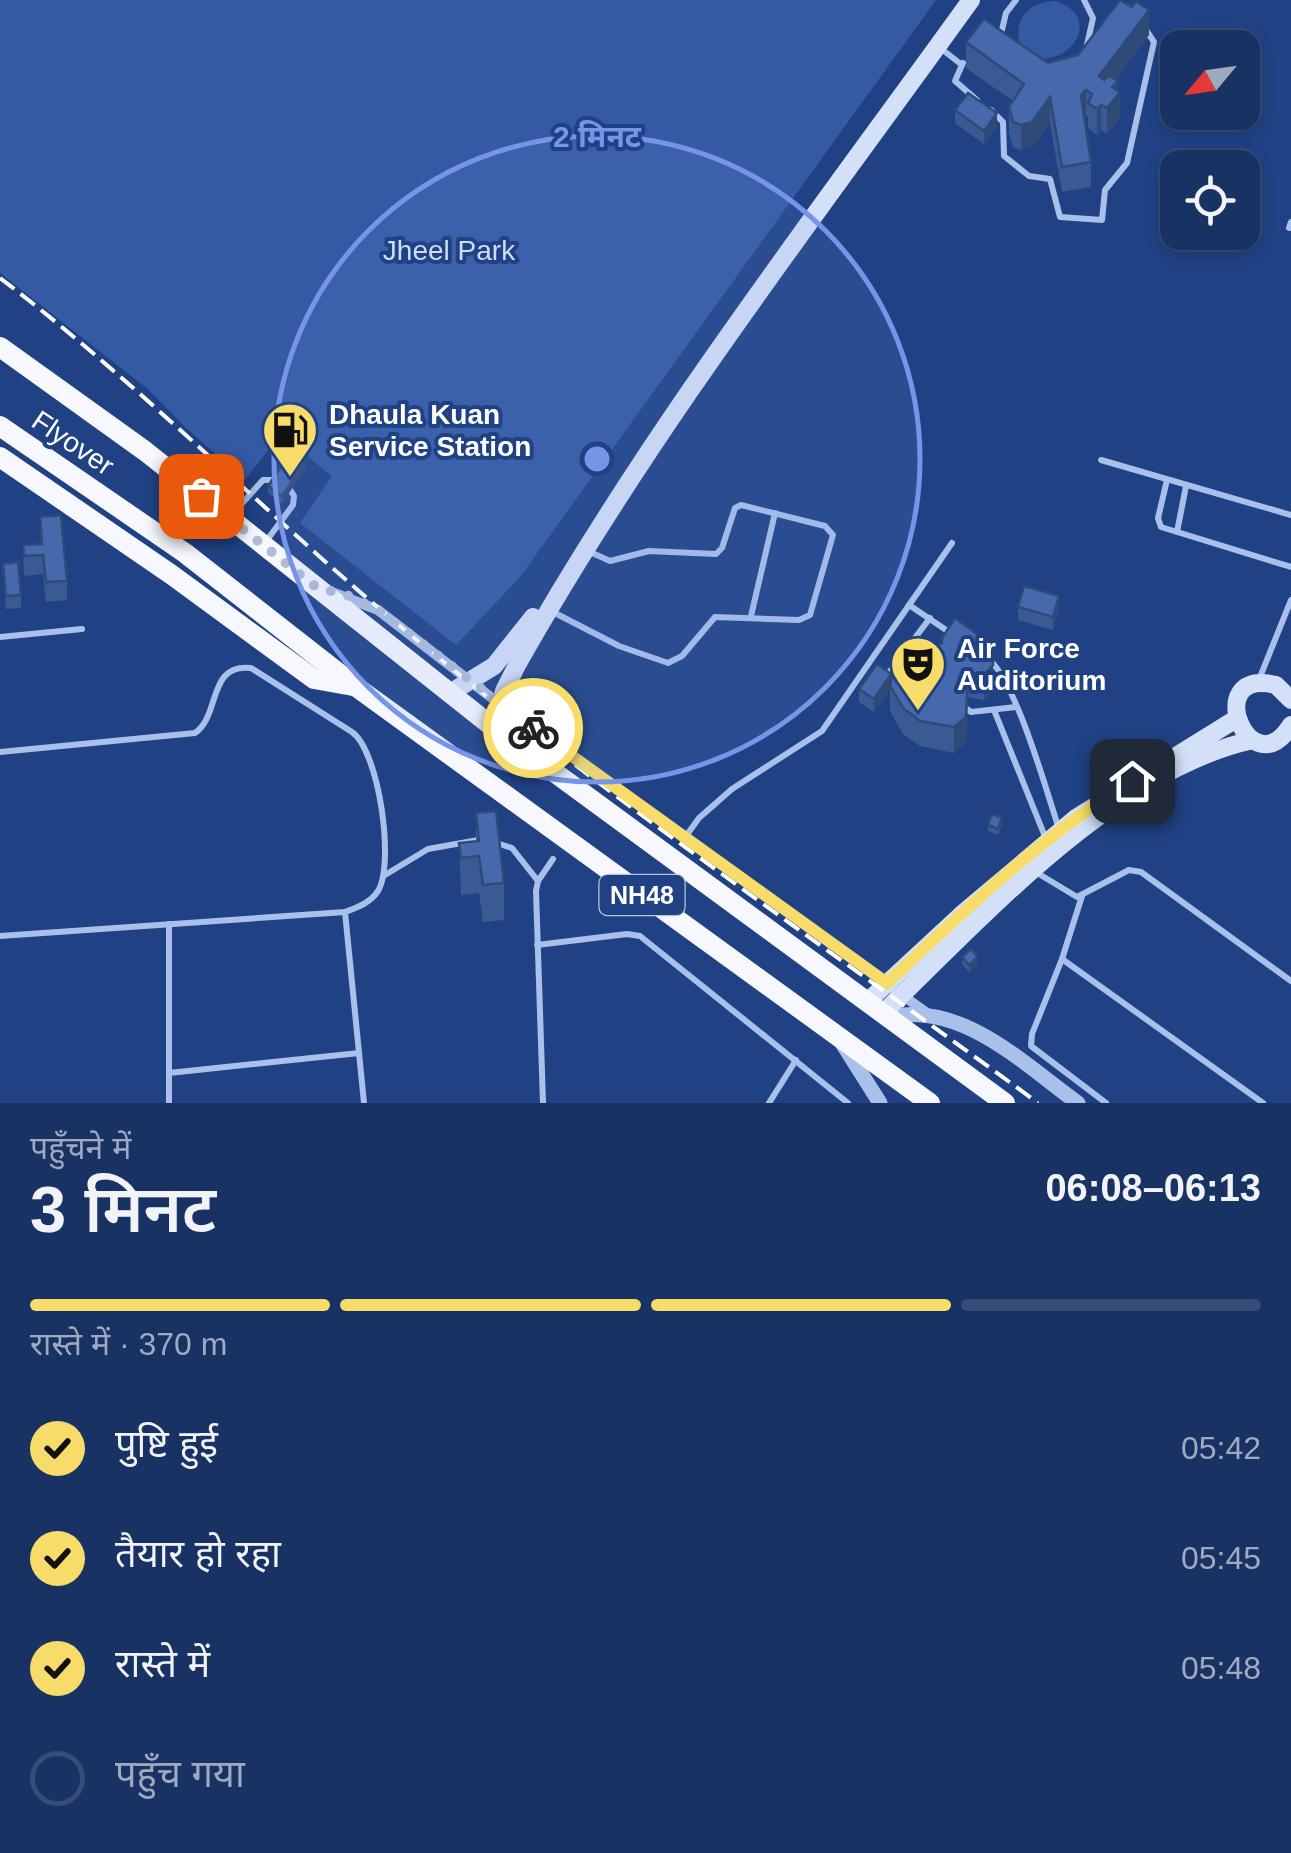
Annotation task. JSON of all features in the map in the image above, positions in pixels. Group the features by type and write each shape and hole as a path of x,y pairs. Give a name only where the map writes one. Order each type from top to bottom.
{"highway":[{"name":"NH48","path":"0,348 145,451 494,728 1005,1103"},
{"name":"Flyover","path":"0,426 185,553 355,686"},
{"path":"0,457 314,679 355,686"},
{"name":"NH48","path":"355,686 930,1103"}],"main road":[{"path":"494,728 511,661 733,315 958,0"},
{"path":"450,694 511,661 550,611 586,549 742,314 971,0"},
{"path":"1291,700 1276,685 1249,687 1237,701 1236,719 1239,728 1262,740 1291,743"},
{"path":"879,1010 895,988 1054,836 1104,798 1236,719"},
{"path":"1026,866 1089,822 1206,753 1280,738 1291,725"}],"street":[{"path":"316,587 349,596 378,610 501,705 927,1013"},
{"path":"879,1010 927,1013 970,1027 1078,1103"},
{"path":"840,1039 880,1103"}],"lane":[{"path":"1082,53 1091,36 1092,18 1084,0"},
{"path":"986,35 1014,2"},
{"path":"1003,48 1000,30 1014,2"},
{"path":"1092,18 1105,18"},
{"path":"974,50 954,78 1002,120 1006,158 1029,176 1050,180 1060,217 1100,221 1104,218 1105,190 1127,163 1154,42 1138,22"},
{"path":"938,46 962,66"},
{"path":"1101,460 1291,515"},
{"path":"229,518 263,480 276,480"},
{"path":"1166,480 1158,523 1291,567"},
{"path":"1177,532 1186,486"},
{"path":"264,545 293,505 291,491"},
{"path":"550,611 620,646 668,663 682,656 715,617 798,620 810,614 832,535 830,528 824,526 738,505 722,548 716,554 657,551 610,560 586,549"},
{"path":"751,616 775,513"},
{"path":"686,836 699,818 732,789 822,731 952,543"},
{"path":"1258,684 1291,600"},
{"path":"908,604 966,644"},
{"path":"887,675 930,618"},
{"path":"0,637 82,628"},
{"path":"941,650 952,633"},
{"path":"980,654 995,664 1016,706 1049,801 1054,836"},
{"path":"868,662 887,675 898,674"},
{"path":"0,752 195,733 209,718 217,684 236,668 250,668 363,742 386,844 384,876 372,898 345,912 0,936"},
{"path":"956,700 972,712 1016,706"},
{"path":"994,710 1034,807 1054,836"},
{"path":"1034,807 1049,801"},
{"path":"384,876 428,850 484,839 512,848 538,881"},
{"path":"542,1103 538,881 553,859"},
{"path":"1026,866 1070,895 1082,896 1129,870 1141,872 1291,981"},
{"path":"1082,896 1030,1046 1106,1103"},
{"path":"345,912 364,1103"},
{"path":"169,924 170,1103"},
{"path":"538,944 627,934 640,936 848,1103"},
{"path":"1062,960 1263,1103"},
{"path":"169,1073 359,1053"},
{"path":"769,1103 796,1060"}],"green space":[{"name":"Jheel Park","path":"0,0 936,0 520,577 456,645 300,523 332,476 280,435 245,480 149,390 0,273"},
{"path":"1055,1 1076,15 1078,34 1065,51 1041,59 1021,47 1018,29 1030,9"}],"building":[{"path":"1120,0 1132,7 1136,1 1149,10 1099,76 1118,81 1112,87 1120,92 1107,108 1101,105 1097,109 1088,103 1092,94 1086,90 1081,96 1091,162 1062,167 1050,97 1032,122 1013,122 1009,107 1024,84 966,42 984,19 1048,63 1078,55"},
{"path":"968,93 997,113 984,131 955,110"},
{"path":"291,452 306,461 282,496 268,486"},
{"path":"61,515 67,581 46,582 43,555 24,556 23,545 42,544 40,517"},
{"path":"18,562 21,595 6,596 3,564"},
{"path":"1024,586 1059,596 1053,617 1018,607"},
{"path":"955,618 988,642 993,665 984,675 968,672 966,717 954,727 920,721 903,708 890,686 894,668 942,643"},
{"path":"877,664 891,674 874,699 859,689"},
{"path":"496,811 504,883 483,885 479,856 461,858 459,843 479,841 476,813"},
{"path":"992,814 1002,818 998,829 988,825"},
{"path":"971,949 978,957 969,965 962,957"}],"railway":[{"path":"0,278 106,364 360,592 488,697 643,816 1038,1103"}],"way so far":[{"path":"201,496 316,587 349,596 378,610 533,728"}],"place":[{"name":"Dhaula Kuan Service Station","path":"290,479"},
{"name":"Air Force Auditorium","path":"918,713"}],"route":[{"path":"533,728 887,983 1020,862 1132,781"}]}
